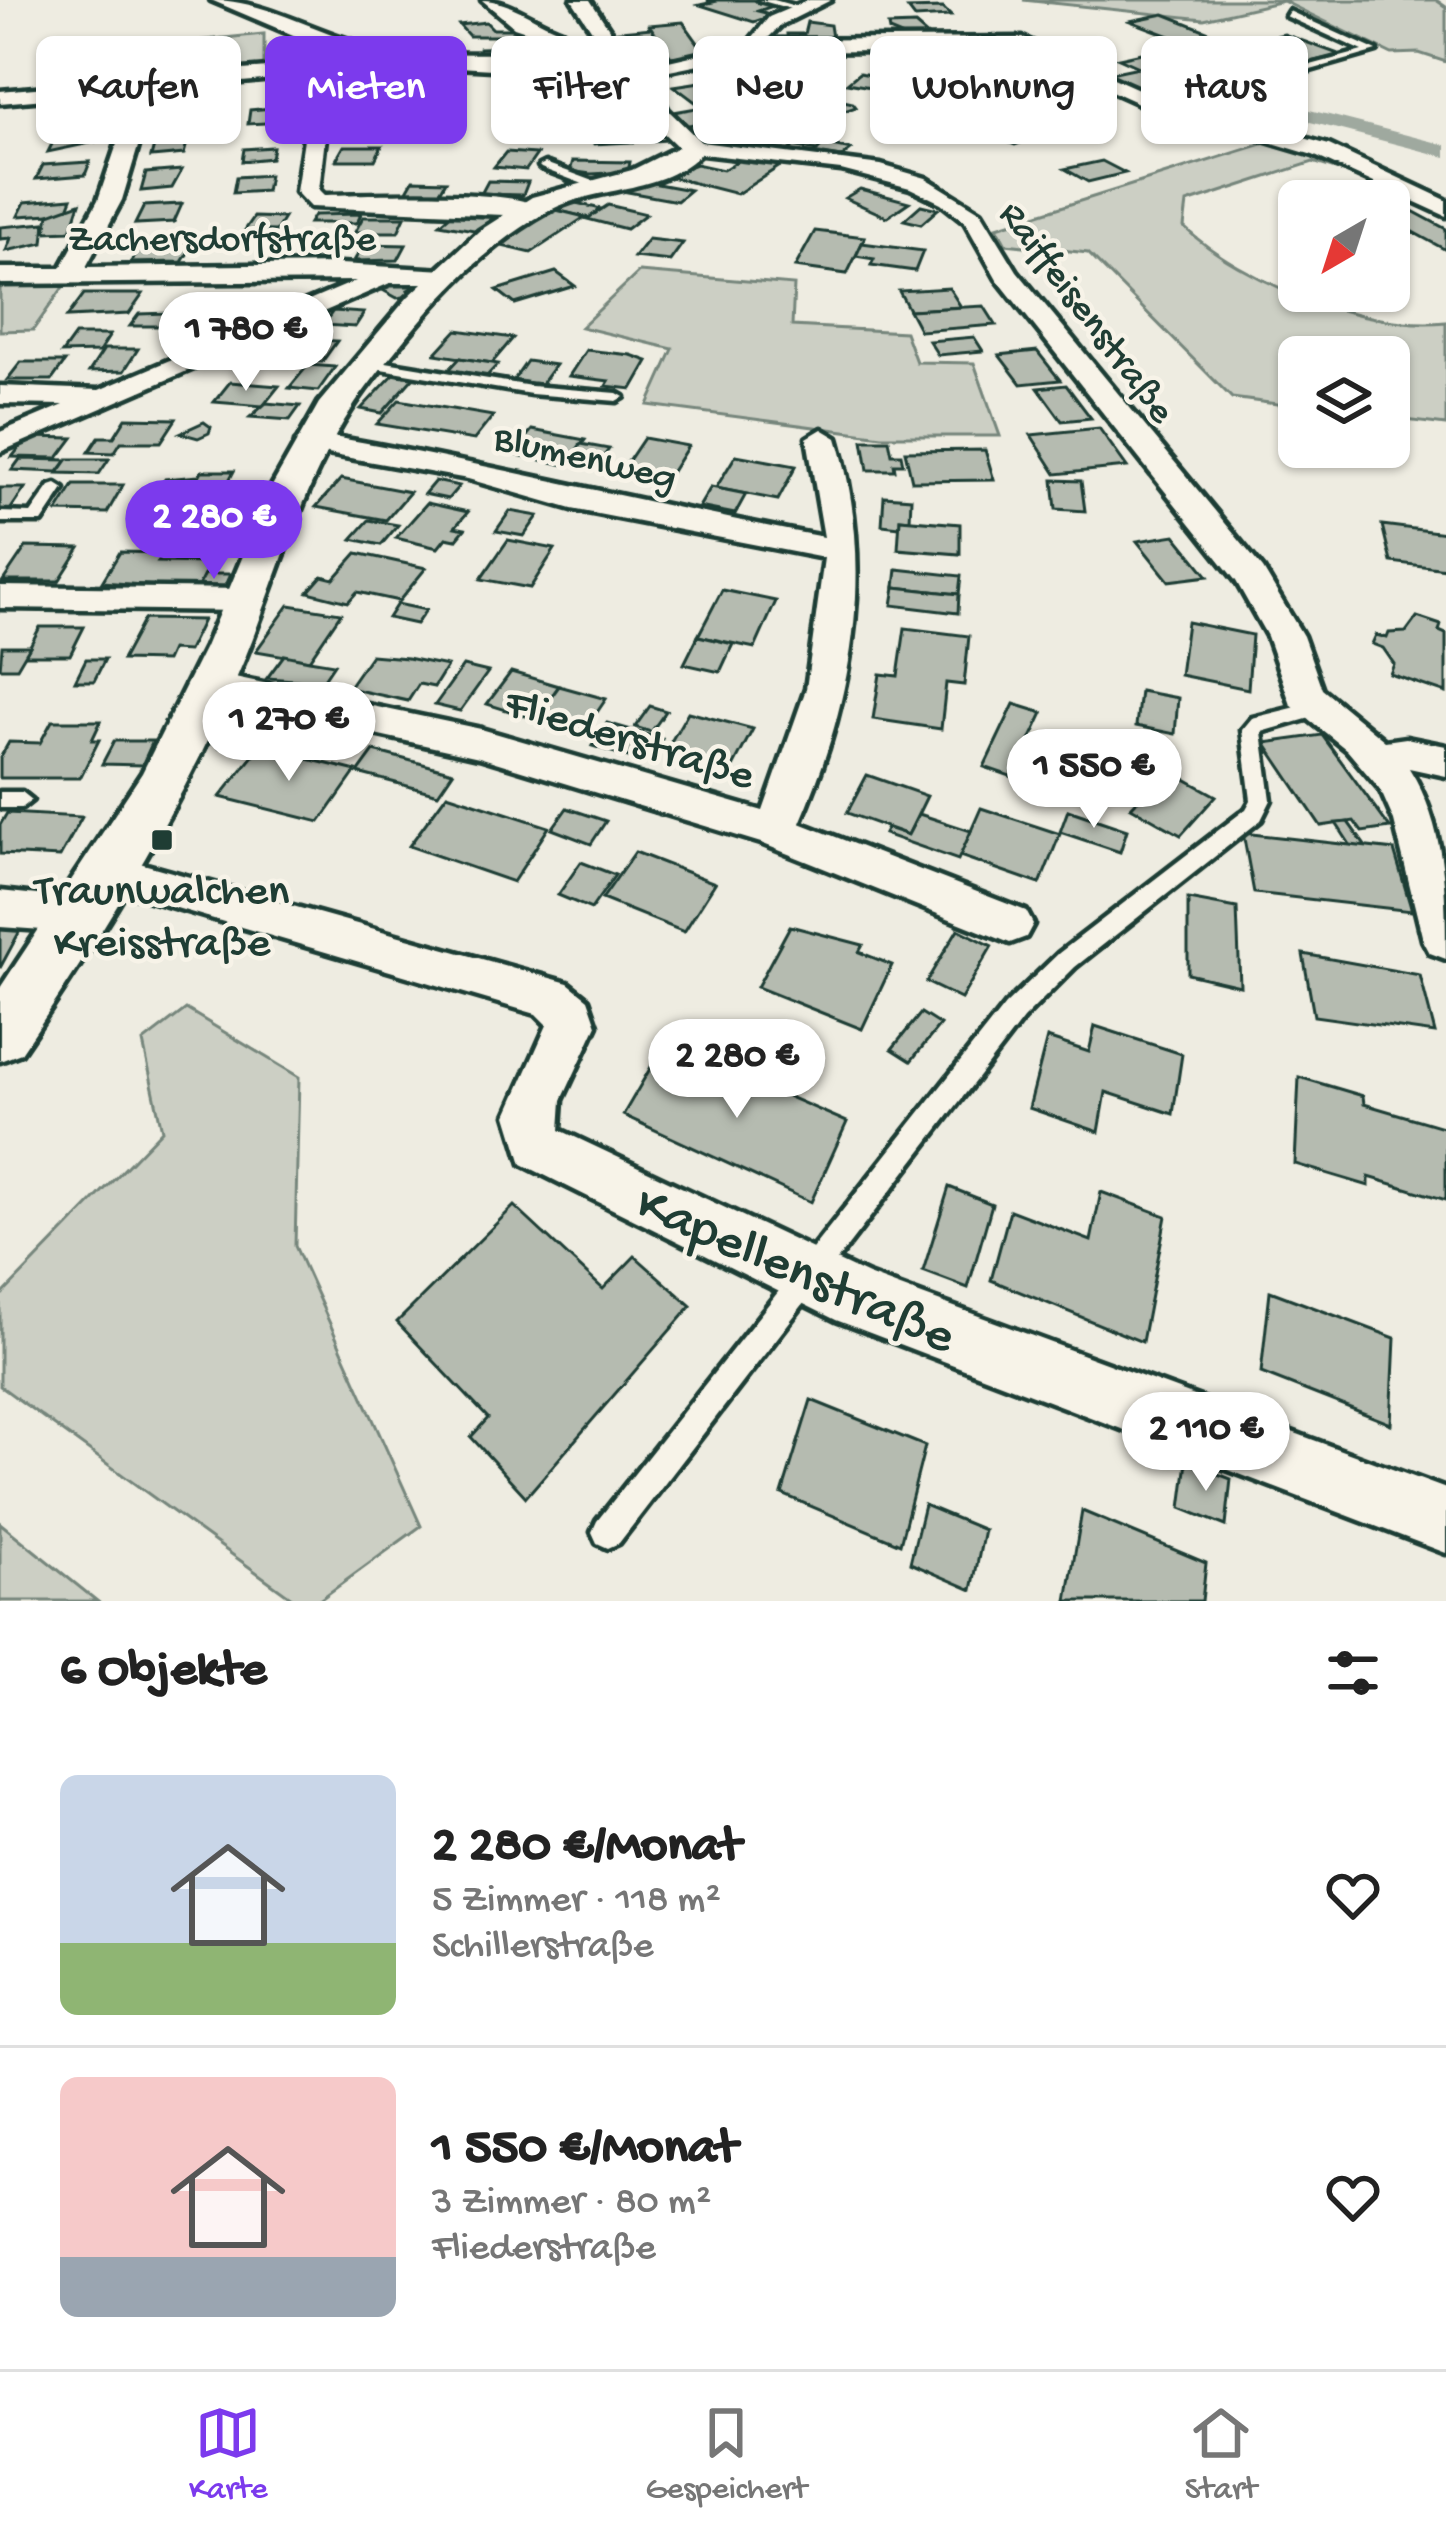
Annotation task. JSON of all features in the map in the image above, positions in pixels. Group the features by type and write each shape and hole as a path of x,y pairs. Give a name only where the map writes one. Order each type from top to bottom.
{"street":[{"path":"221,0 314,36"},
{"path":"491,0 520,23 556,36"},
{"path":"581,0 605,36"},
{"path":"759,36 776,21 823,0"},
{"path":"846,45 1023,44 1046,50 1141,96"},
{"path":"0,97 36,95"},
{"path":"0,1035 98,893 211,685 311,442 368,363 445,278 532,209 669,164 693,147 669,124"},
{"path":"70,274 110,200 128,144"},
{"path":"314,144 307,192 318,202 482,203 532,209"},
{"path":"1301,144 1446,209"},
{"name":"Raiffeisenstraße","path":"693,147 873,170 961,207 974,219 1006,274 1251,577 1285,636 1297,682 1317,709 1378,757"},
{"path":"0,443 394,274"},
{"name":"Zachersdorfstraße","path":"0,276 394,274 445,278"},
{"path":"0,394 87,394 96,400"},
{"path":"776,831 817,718 839,608 842,511 822,438"},
{"name":"Blumenweg","path":"311,442 842,550"},
{"path":"0,596 246,600"},
{"name":"Fliederstraße","path":"211,685 482,743 776,831 1010,924"},
{"path":"1446,761 1406,753 1378,757 1415,821 1446,940"},
{"path":"0,909 98,893"},
{"name":"Kapellenstraße","path":"98,893 561,1004 572,1014 569,1038 530,1108 530,1130 541,1147 809,1279 1446,1521"}],"lane":[{"path":"764,0 802,10"},
{"path":"1289,14 1372,51 1308,68"},
{"path":"545,166 595,185"},
{"path":"368,363 531,389 617,397"},
{"path":"0,518 36,518 56,489"},
{"path":"608,1532 1014,1012 1067,960 1254,814 1261,800 1252,730 1259,723 1317,709"}],"shaded area":[{"path":"1023,0 1436,0 1446,7 1446,62 1419,53 1392,54 1283,1 1204,19"},
{"path":"264,34 264,75 241,77 241,36"},
{"path":"1262,144 1290,144 1343,165 1342,171 1313,162 1187,203 1184,227 1208,247 1278,287 1278,312 1351,312 1414,323 1446,322 1446,425 1410,421 1410,336 1278,336 1278,404 1232,398 1088,253 1006,244 997,227"},
{"path":"639,272 794,285 792,326 905,332 916,362 974,363 1000,436 882,436 648,405 673,349 581,327"},
{"path":"68,280 33,330 0,331 0,281"},
{"path":"186,1009 299,1077 295,1246 421,1526 318,1601 296,1601 0,1386 0,1297 162,1130 143,1042"},
{"path":"0,1523 97,1601 0,1601"}],"building":[{"path":"707,0 754,0 773,6 758,11 774,15 754,22 700,5 713,2"},
{"path":"943,8 951,16 915,18 908,9"},
{"path":"1164,14 1219,36 1170,36 1130,21"},
{"path":"486,22 493,29 517,29 515,36 469,36 459,25"},
{"path":"683,22 693,36 693,55 671,57 669,36 657,36 649,25"},
{"path":"807,22 830,25 832,36 787,34 804,34"},
{"path":"915,25 928,36 901,36 888,26"},
{"path":"651,28 657,36 613,36 610,32"},
{"path":"1308,43 1341,55 1308,62"},
{"path":"479,48 491,48 491,58 476,58"},
{"path":"1141,53 1141,90 1117,79 1117,72 1139,67 1119,58"},
{"path":"859,73 870,75 870,87 847,83"},
{"path":"693,83 693,100 674,86"},
{"path":"265,109 265,123 248,124 250,110"},
{"path":"693,109 693,124 684,126 669,113"},
{"path":"52,144 86,144 48,152"},
{"path":"154,144 187,144 184,154 151,157"},
{"path":"738,144 780,144 763,154 734,146"},
{"path":"824,144 851,150 842,157 824,154 816,160 784,154 794,146 817,151"},
{"path":"344,146 382,146 375,160 336,160"},
{"path":"273,147 271,158 242,161 244,149"},
{"path":"506,152 537,154 526,170 494,167"},
{"path":"744,157 780,166 737,194 663,175 696,164 723,170"},
{"path":"573,161 630,162 628,172 591,174 570,171"},
{"path":"1102,161 1125,173 1088,182 1065,169"},
{"path":"90,162 85,175 36,179 43,165"},
{"path":"182,170 172,188 141,191 146,173"},
{"path":"269,175 266,191 233,193 236,177"},
{"path":"413,180 446,181 438,195 405,194"},
{"path":"488,181 528,182 523,195 481,194"},
{"path":"641,181 690,190 677,201 628,192"},
{"path":"860,189 909,202 887,217 845,198"},
{"path":"72,198 66,213 18,216 25,202"},
{"path":"568,201 601,209 589,218 555,210"},
{"path":"80,203 71,231 46,232 49,214"},
{"path":"182,204 174,222 135,224 144,206"},
{"path":"608,205 646,214 626,229 587,219"},
{"path":"921,205 938,209 921,224 904,220"},
{"path":"459,208 509,212 485,232 440,224"},
{"path":"552,209 585,217 531,253 498,245"},
{"path":"1410,210 1446,229 1446,250 1410,230"},
{"path":"361,214 357,223 309,223 314,215"},
{"path":"254,217 284,218 276,231 245,230"},
{"path":"363,217 405,217 398,232 355,232"},
{"path":"45,223 43,243 6,251 11,238 0,239 0,227"},
{"path":"815,231 865,237 847,274 795,267"},
{"path":"648,239 683,243 670,261 634,257"},
{"path":"862,243 923,251 915,271 871,265 874,259 856,256"},
{"path":"364,244 406,245 398,260 354,261"},
{"path":"143,245 193,245 182,262 130,263"},
{"path":"306,245 334,245 326,260 298,260"},
{"path":"556,272 575,286 515,304 497,290"},
{"path":"394,282 415,287 408,290 411,296 397,298 379,288"},
{"path":"949,288 961,307 909,310 899,291"},
{"path":"84,294 143,294 129,314 67,317"},
{"path":"242,300 234,316 197,317 205,301"},
{"path":"984,306 996,325 920,331 909,310"},
{"path":"333,311 364,313 355,327 323,325"},
{"path":"168,313 160,326 130,326 139,314"},
{"path":"457,330 513,338 492,363 435,354"},
{"path":"75,335 110,335 99,352 62,353"},
{"path":"974,337 983,351 938,355 929,341"},
{"path":"286,338 337,341 322,362 270,359"},
{"path":"244,348 278,350 267,363 233,361"},
{"path":"104,349 138,349 124,371 89,372"},
{"path":"586,350 648,361 632,389 606,386 609,381 569,376"},
{"path":"1037,351 1060,380 1021,384 999,355"},
{"path":"460,358 498,364 486,377 448,371"},
{"path":"527,361 555,365 541,384 513,381"},
{"path":"21,362 65,362 52,380 7,380"},
{"path":"308,365 335,367 318,391 289,388"},
{"path":"394,374 414,377 382,413 361,409"},
{"path":"230,382 279,386 263,406 214,402"},
{"path":"1066,385 1091,418 1062,421 1038,388"},
{"path":"399,400 493,416 474,440 377,424"},
{"path":"266,403 300,406 290,420 250,417"},
{"path":"126,418 176,419 161,442 121,442 114,453 89,452 99,437 114,437"},
{"path":"204,422 211,427 209,433 198,438 180,433"},
{"path":"1099,428 1127,467 1056,474 1031,435"},
{"path":"532,430 585,440 566,465 512,454"},
{"path":"28,437 73,438 58,458 12,457"},
{"path":"644,438 688,446 664,484 619,475"},
{"path":"863,440 889,440 892,454 901,454 903,464 894,464 895,470 868,470"},
{"path":"581,444 609,449 599,463 571,458"},
{"path":"985,450 994,480 912,481 905,451"},
{"path":"736,455 796,466 778,500 716,488"},
{"path":"20,459 67,460 58,472 12,470"},
{"path":"68,459 109,459 99,474 58,473"},
{"path":"202,471 234,471 223,492 215,492 211,501 187,500 175,522 140,522 165,479 199,476"},
{"path":"341,479 410,492 386,520 316,507"},
{"path":"1053,480 1081,481 1085,511 1056,509"},
{"path":"435,481 459,486 448,499 424,494"},
{"path":"74,485 123,485 107,513 57,512"},
{"path":"711,487 746,494 735,514 699,507"},
{"path":"0,488 25,488 8,513 0,513"},
{"path":"884,496 911,498 910,520 900,519 900,527 882,525"},
{"path":"427,503 468,512 455,527 465,529 456,540 446,538 438,548 396,538"},
{"path":"510,511 538,516 524,536 496,531"},
{"path":"900,519 960,524 960,554 898,549"},
{"path":"369,520 398,525 381,545 352,539"},
{"path":"1382,525 1446,533 1446,569 1391,562"},
{"path":"1175,535 1208,576 1169,581 1137,541"},
{"path":"508,540 555,549 530,588 481,579"},
{"path":"26,547 80,548 59,581 3,581"},
{"path":"120,552 163,553 158,562 210,563 197,589 102,582"},
{"path":"357,553 426,568 399,601 357,592 348,602 308,592 322,576 334,579"},
{"path":"897,569 961,576 959,594 895,587"},
{"path":"205,574 230,574 223,590 197,589"},
{"path":"895,587 959,594 958,613 892,605"},
{"path":"722,590 776,601 755,648 698,636"},
{"path":"397,604 426,610 416,624 388,618"},
{"path":"289,605 341,613 309,660 256,651"},
{"path":"1417,617 1441,625 1439,631 1446,634 1446,693 1390,674 1394,664 1383,648 1372,644 1376,635 1387,638 1389,633 1406,632"},
{"path":"144,619 203,620 188,651 171,650 166,661 122,660"},
{"path":"1187,622 1252,635 1248,689 1180,675"},
{"path":"40,627 84,627 70,655 25,655"},
{"path":"905,628 969,636 964,685 946,683 941,729 873,719 880,674 898,676"},
{"path":"698,636 733,644 720,672 684,664"},
{"path":"2,646 30,646 17,668 0,668"},
{"path":"284,655 334,664 322,682 267,678"},
{"path":"371,655 447,666 434,687 419,684 408,701 348,688"},
{"path":"86,659 105,659 94,681 75,681"},
{"path":"463,666 488,672 460,711 435,705"},
{"path":"511,672 559,686 535,719 487,704"},
{"path":"559,686 606,699 583,733 535,719"},
{"path":"1140,691 1178,698 1175,734 1136,726"},
{"path":"1014,704 1043,713 1013,777 984,767"},
{"path":"650,706 666,711 651,732 635,727"},
{"path":"688,712 753,729 731,771 665,752"},
{"path":"52,721 101,721 92,740 99,740 80,778 0,778 0,758 9,742 40,743"},
{"path":"607,723 662,739 648,763 592,746"},
{"path":"238,726 263,732 246,753 220,747"},
{"path":"1322,735 1390,828 1362,832 1354,821 1321,826 1265,743"},
{"path":"114,741 153,741 142,765 102,764"},
{"path":"260,747 356,771 320,822 220,797"},
{"path":"374,751 453,772 438,794 358,773"},
{"path":"1123,754 1152,771 1132,791 1103,774"},
{"path":"1167,769 1216,796 1181,835 1131,807"},
{"path":"867,775 927,796 908,835 847,813"},
{"path":"447,794 549,827 513,882 409,846"},
{"path":"567,808 606,821 591,844 552,829"},
{"path":"981,808 1060,834 1040,884 960,856"},
{"path":"1068,810 1127,830 1120,852 1060,832"},
{"path":"7,813 82,817 60,857 0,854 0,825"},
{"path":"919,814 971,831 958,860 884,834 887,828 908,835"},
{"path":"1348,822 1366,847 1351,846 1336,823"},
{"path":"1243,833 1394,850 1412,911 1254,893"},
{"path":"635,852 715,883 684,932 602,899"},
{"path":"581,862 615,875 591,909 558,895"},
{"path":"1188,899 1237,908 1240,986 1188,974"},
{"path":"790,926 863,945 859,952 892,965 862,1029 757,987"},
{"path":"0,928 21,929 0,968"},
{"path":"958,929 992,946 961,999 926,982"},
{"path":"1303,954 1420,975 1435,1033 1314,1016"},
{"path":"921,1013 940,1025 911,1061 892,1049"},
{"path":"1095,1026 1182,1054 1173,1114 1106,1092 1099,1132 1029,1108 1047,1038 1089,1052"},
{"path":"665,1043 847,1122 811,1202 623,1115"},
{"path":"1299,1077 1363,1096 1364,1104 1446,1128 1446,1200 1369,1177 1369,1186 1295,1164"},
{"path":"949,1187 992,1204 968,1288 923,1271"},
{"path":"1101,1192 1166,1216 1142,1342 991,1280 1010,1210 1091,1241"},
{"path":"514,1206 603,1289 635,1256 691,1306 526,1497 471,1437 488,1418 397,1322"},
{"path":"1270,1291 1395,1338 1391,1424 1261,1373"},
{"path":"811,1400 925,1446 900,1544 782,1494"},
{"path":"1187,1462 1231,1479 1226,1526 1181,1508"},
{"path":"924,1505 984,1530 972,1590 910,1563"},
{"path":"1082,1511 1206,1563 1202,1601 1067,1601"}],"waterway":[{"path":"1308,116 1446,151"}],"place":[{"name":"Traunwalchen Kreisstraße","path":"162,840"}]}
